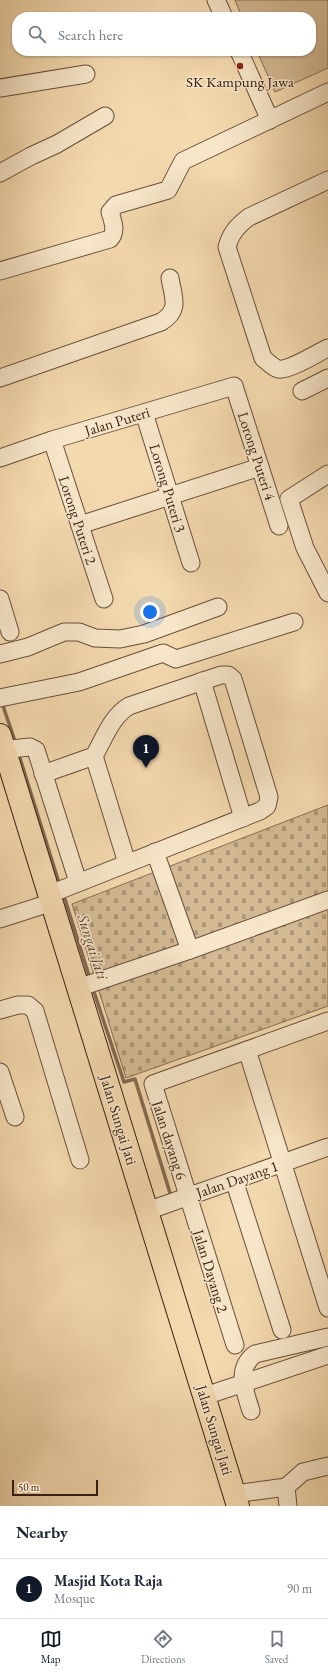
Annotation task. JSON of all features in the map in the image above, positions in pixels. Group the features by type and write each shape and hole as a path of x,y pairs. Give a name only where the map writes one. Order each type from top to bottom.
{"main road":[{"name":"Jalan Sungai Jati","path":"9,746 60,891 147,1211 205,1396 234,1503"}],"street":[{"path":"216,0 222,12"},
{"path":"241,56 270,120"},
{"path":"0,88 86,74"},
{"path":"0,271 110,239 114,235 114,230 110,212 116,205 168,190 183,161 328,92"},
{"path":"0,173 57,144 105,116"},
{"path":"328,180 249,217 237,226 230,236 227,247 263,358 271,366 279,369 288,368 328,348"},
{"path":"0,378 161,322 170,316 175,307 170,278"},
{"path":"302,391 328,378"},
{"name":"Jalan Puteri","path":"0,458 52,440 234,386"},
{"name":"Lorong Puteri 4","path":"234,386 279,526"},
{"name":"Lorong Puteri 3","path":"144,413 191,563"},
{"name":"Lorong Puteri 2","path":"52,440 104,599"},
{"path":"80,525 260,467"},
{"path":"328,474 289,499 304,548 328,593"},
{"path":"0,599 10,632"},
{"path":"0,654 28,646 64,632 79,632 96,638 120,639 144,634 218,607"},
{"path":"3,697 79,682 163,653 176,659 294,622"},
{"path":"0,919 60,891 126,863 260,811 267,806 269,797 233,679 228,675 221,675 129,706 120,711 94,756 43,774"},
{"path":"202,681 243,818"},
{"path":"9,746 30,747 36,750 43,774 60,891"},
{"path":"94,756 126,863"},
{"path":"155,852 190,950"},
{"path":"86,986 328,900"},
{"path":"0,1010 18,1005 28,1005 35,1011 80,1160"},
{"path":"328,1021 247,1050 328,1308"},
{"name":"Jalan dayang 6","path":"188,1196 153,1084 247,1050"},
{"path":"0,1072 15,1117"},
{"name":"Jalan Dayang 1","path":"147,1211 328,1148"},
{"path":"234,1180 282,1330"},
{"name":"Jalan Dayang 2","path":"188,1196 235,1345"},
{"path":"251,1411 242,1383 244,1370 248,1360 255,1354 328,1337"},
{"path":"205,1396 328,1355"},
{"path":"234,1503 286,1487 303,1472 328,1466"},
{"path":"286,1487 288,1506"}],"green space":[{"path":"235,0 328,0 328,68 275,92 259,56 316,56 316,12 240,12"},
{"path":"328,805 328,1006 126,1078 72,904"}],"waterway":[{"name":"Sungai Jati","path":"2,703 16,744"},
{"name":"Sungai Jati","path":"18,752 60,886"},
{"name":"Sungai Jati","path":"63,893 90,979"},
{"name":"Sungai Jati","path":"93,989 124,1082 135,1079 170,1193"}],"place":[{"name":"SK Kampung Jawa","path":"240,66"},
{"name":"Masjid Kota Raja","path":"146,768"}]}
